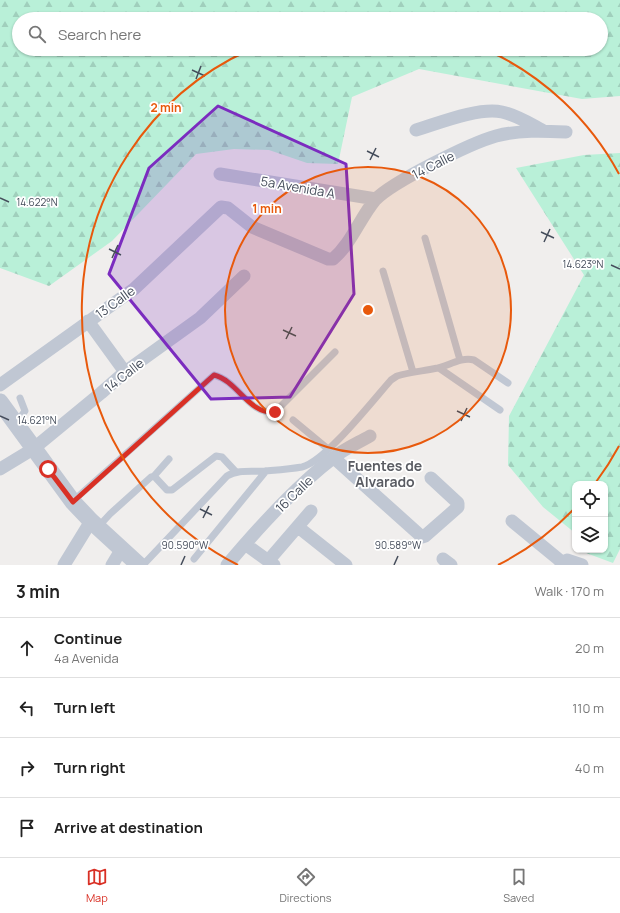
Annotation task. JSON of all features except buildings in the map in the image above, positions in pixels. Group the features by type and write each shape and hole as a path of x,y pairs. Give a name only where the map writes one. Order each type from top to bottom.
{"street":[{"path":"416,130 467,114 501,112 519,118 545,132"},
{"name":"14 Calle","path":"221,207 228,208 252,227 328,259 333,259 376,199 409,177 450,156 496,136 528,131 566,132"},
{"name":"5a Avenida A","path":"220,174 376,199"},
{"name":"13 Calle","path":"0,385 134,289 221,207"},
{"name":"14 Calle","path":"0,469 33,448 101,394 125,372 200,318 244,276"},
{"path":"88,321 125,372"},
{"path":"0,402 73,502 121,550 139,565"},
{"name":"16 Calle","path":"228,565 245,544 331,453 370,436"},
{"path":"331,453 422,537 458,507 458,504 431,478"},
{"path":"245,544 271,563 311,511"},
{"path":"512,521 564,562 582,565"},
{"path":"64,565 94,524"},
{"path":"298,527 346,565"},
{"path":"112,565 121,550"}],"lane":[{"path":"425,238 460,360"},
{"path":"383,272 413,372"},
{"path":"73,502 214,375 221,377 228,382 260,410 275,412 335,352"},
{"path":"143,565 227,476 236,472 266,471 304,467 331,453 336,443 391,380 397,376 439,368 460,360 474,360 508,383"},
{"path":"439,368 500,410"},
{"path":"14,422 20,419 25,411 20,398"},
{"path":"293,420 331,453"},
{"path":"154,476 167,490 172,490 216,456 222,457 236,472"},
{"path":"94,524 110,514 154,476 169,459"},
{"path":"194,559 266,471"}],"highlighted area":[{"path":"218,106 346,164 354,294 290,397 211,399 109,274 149,168"}],"green space":[{"path":"0,0 620,0 620,96 582,99 419,69 352,97 338,164 307,163 269,150 234,149 196,154 112,241 49,286 0,268"},
{"path":"620,153 620,549 613,563 586,553 608,553 608,481 572,481 572,531 543,507 508,465 509,416 584,275 516,168 584,155"}],"district":[{"name":"Fuentes de Alvarado","path":"385,474"}],"route":[{"path":"48,469 73,502 214,375 221,377 228,382 260,410 268,413 275,412"}]}
